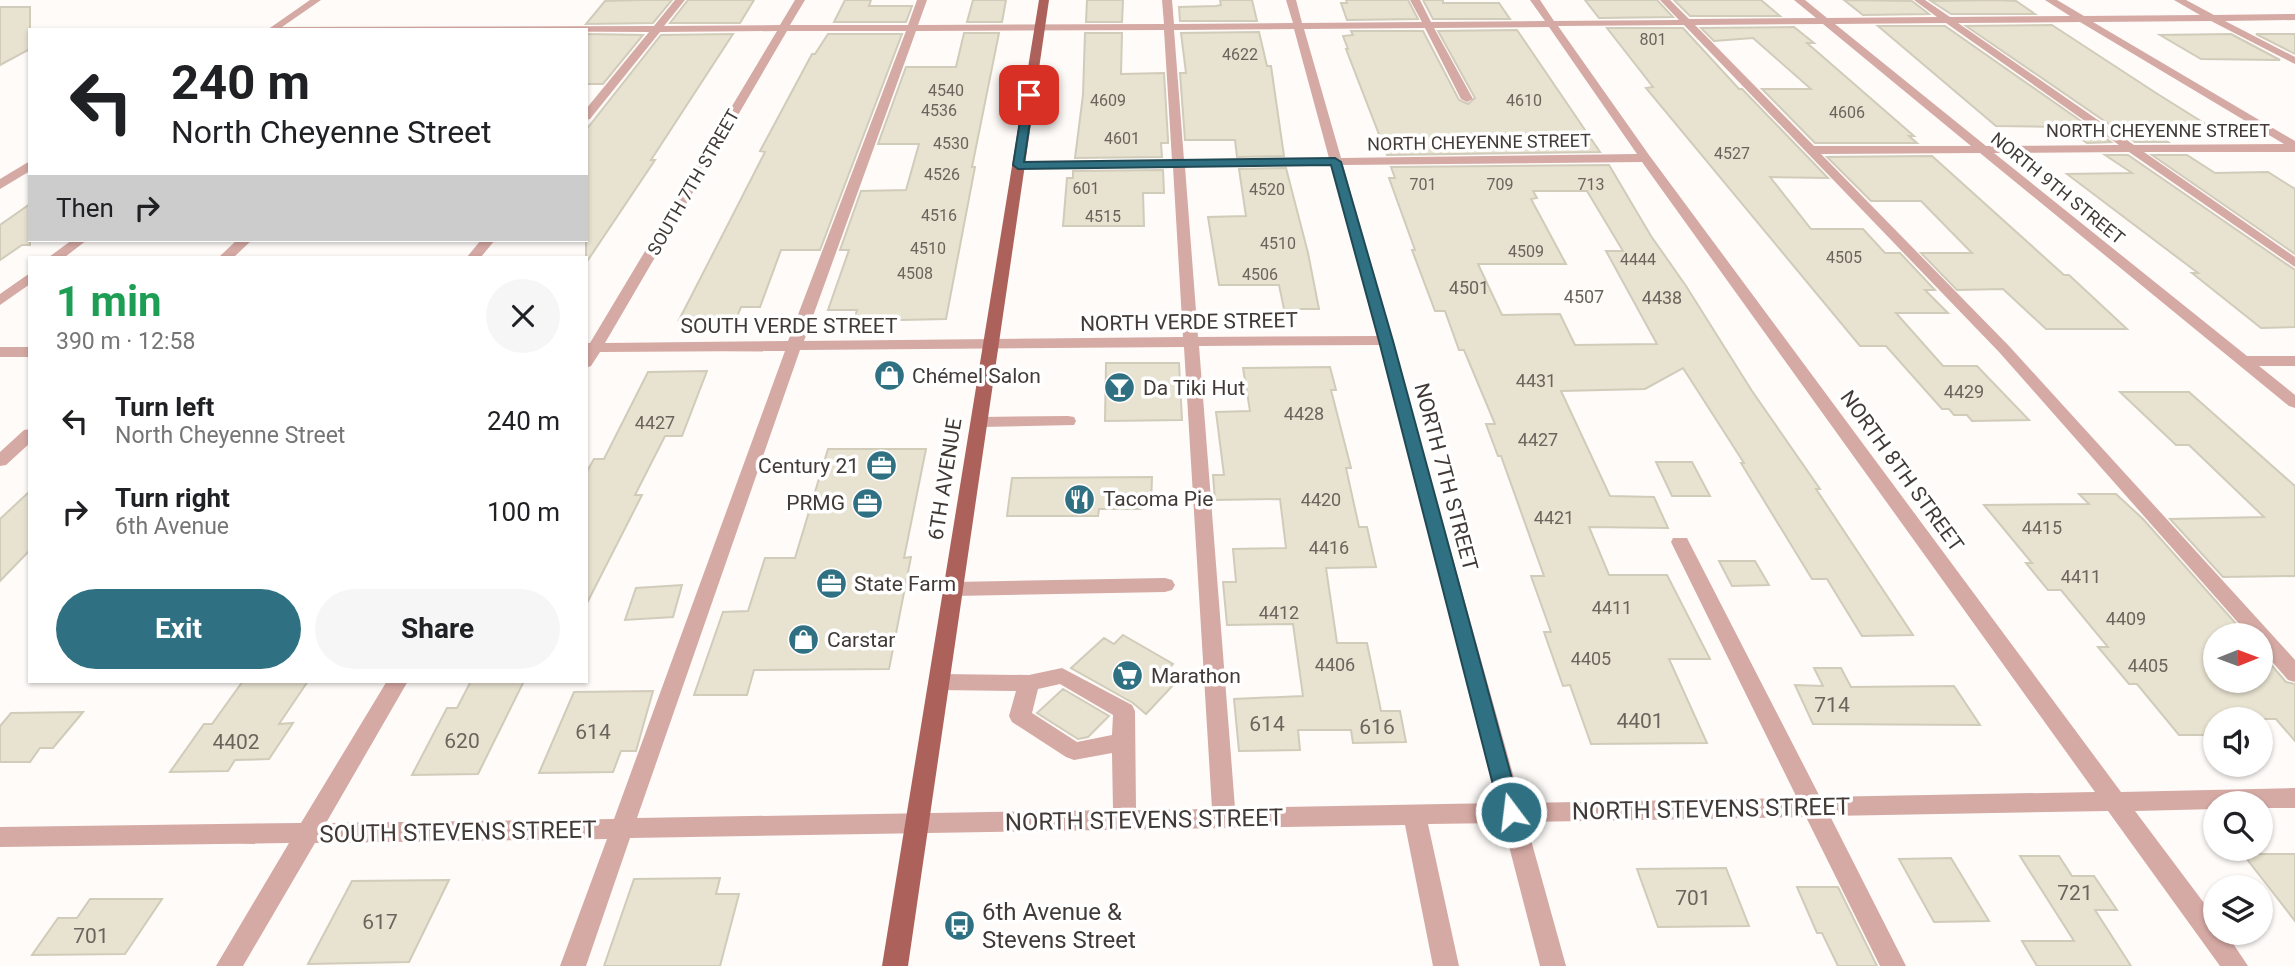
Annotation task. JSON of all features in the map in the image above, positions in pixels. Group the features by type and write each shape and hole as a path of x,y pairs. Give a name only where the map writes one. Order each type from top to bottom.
{"main road":[{"name":"6TH AVENUE","path":"895,966 1044,0"}],"street":[{"path":"274,28 316,0"},
{"path":"588,115 680,0"},
{"name":"SOUTH 7TH STREET","path":"591,348 800,0"},
{"path":"573,966 794,347 922,0"},
{"path":"1167,0 1224,818"},
{"name":"NORTH 7TH STREET","path":"1291,0 1386,341 1553,966"},
{"path":"1415,0 1466,99"},
{"name":"NORTH 8TH STREET","path":"1535,0 1645,158 2235,966"},
{"path":"1665,0 2004,349 2249,623"},
{"name":"NORTH 9TH STREET","path":"1799,0 2295,403"},
{"path":"1919,0 2295,262"},
{"path":"2050,0 2295,147"},
{"path":"2179,0 2295,61"},
{"path":"530,28 1040,25 1168,27 2295,17"},
{"name":"NORTH CHEYENNE STREET","path":"1811,150 2295,147"},
{"name":"NORTH CHEYENNE STREET","path":"1018,165 1645,158"},
{"path":"0,185 28,166"},
{"path":"57,256 77,242"},
{"path":"227,256 243,242"},
{"path":"475,256 486,242"},
{"path":"0,301 28,278"},
{"name":"NORTH VERDE STREET","path":"992,345 1386,341"},
{"name":"SOUTH VERDE STREET","path":"591,348 992,345"},
{"path":"0,352 28,352"},
{"path":"2246,361 2295,361"},
{"path":"980,422 1068,421"},
{"path":"0,461 28,436"},
{"path":"1680,542 1893,966"},
{"path":"954,589 1165,586"},
{"path":"2273,649 2295,674"},
{"path":"939,682 1029,683 1062,676 1124,711 1125,820"},
{"path":"229,966 397,683"},
{"path":"1029,683 1020,716 1074,751 1123,742"},
{"name":"NORTH STEVENS STREET","path":"916,824 2295,798"},
{"path":"1414,814 1446,966"},
{"name":"SOUTH STEVENS STREET","path":"1,838 916,824"}],"building":[{"path":"672,0 653,23 586,24 605,1"},
{"path":"688,0 754,0 740,23 670,23"},
{"path":"845,0 871,0 869,6 912,6 906,22 834,22"},
{"path":"973,0 1006,0 1002,22 967,22"},
{"path":"1087,0 1123,0 1122,22 1086,22"},
{"path":"1220,0 1252,0 1257,21 1180,21 1179,7 1216,6 1221,5"},
{"path":"1346,0 1408,0 1418,19 1347,20 1341,3 1347,3"},
{"path":"1423,0 1443,0 1443,3 1499,3 1510,19 1433,19"},
{"path":"1585,0 1657,0 1673,17 1599,18"},
{"path":"1674,0 1761,0 1780,16 1690,16"},
{"path":"1844,0 1912,1 1929,14 1863,15"},
{"path":"1931,1 2016,1 2035,14 1951,14"},
{"path":"0,7 30,7 28,50 0,65"},
{"path":"2052,25 2207,125 2140,124 2168,142 2135,142 1966,26"},
{"path":"1878,26 1945,26 2111,142 2087,143 2063,127 1996,126"},
{"path":"1794,27 1814,43 1807,43 1914,136 1909,136 1917,143 1815,143 1762,89 1811,89 1753,38 1714,41 1701,28"},
{"path":"1607,28 1683,28 1739,89 1742,89 1828,178 1770,177 1811,229 1863,229 1885,253 1900,253 1935,290 1925,290 1948,313 1896,313 1943,366 1977,366 2029,420 1972,421 1967,415 1954,415 1949,409 1942,409 1886,346 1860,346 1646,88 1653,87"},
{"path":"1517,30 1600,152 1387,155 1343,36 1353,35 1351,31 1423,31 1459,100 1468,104 1475,98 1438,31"},
{"path":"1259,32 1267,66 1271,66 1284,156 1237,157 1235,140 1185,140 1180,73 1186,73 1181,33"},
{"path":"964,33 999,33 972,167 975,167 946,319 854,321 857,310 828,310 849,250 840,250 861,191 906,190 919,144 878,144 906,67 956,67"},
{"path":"1085,33 1122,33 1121,74 1164,73 1168,143 1161,143 1162,157 1075,158 1083,95"},
{"path":"588,34 643,35 603,84 588,84"},
{"path":"733,34 651,160 655,160 588,260 588,127 661,35"},
{"path":"828,34 902,34 820,250 781,250 760,307 741,307 736,319 679,320 765,152 760,151 812,54 815,54"},
{"path":"2231,34 2280,60 2201,59 2160,35"},
{"path":"2256,34 2295,34 2295,54"},
{"path":"2105,155 2128,155 2295,270 2295,327 2261,328 2192,273 2198,273 2067,174 2132,173"},
{"path":"2152,155 2187,155 2215,173 2268,172 2295,189 2295,254"},
{"path":"1932,156 2127,329 2046,329 2003,289 1957,290 1921,253 1972,253 1921,201 1871,201 1827,157"},
{"path":"1609,165 1651,236 1752,391 1820,489 1816,489 1913,635 1862,636 1827,579 1812,579 1741,463 1744,463 1683,368 1645,389 1561,391 1610,496 1654,497 1668,528 1589,527 1609,575 1667,575 1710,659 1669,659 1707,743 1591,744 1570,685 1563,686 1544,632 1551,632 1531,576 1544,576 1501,456 1498,456 1486,424 1495,424 1464,350 1459,350 1445,311 1435,311 1389,178 1395,178 1391,167","holes":["1533,191 1587,191 1623,251 1606,251 1657,344 1575,345 1560,314 1502,315 1478,264 1566,264 1531,199 1537,198"]},
{"path":"1286,168 1319,309 1284,309 1279,285 1219,285 1208,217 1246,216 1239,169"},
{"path":"1163,170 1164,193 1143,193 1144,226 1063,226 1067,178 1073,178 1073,171"},
{"path":"28,205 30,245 22,245 0,260 0,225"},
{"path":"1106,363 1179,363 1182,420 1105,421"},
{"path":"1330,367 1336,390 1331,390 1351,468 1346,468 1359,527 1367,527 1376,567 1326,568 1337,643 1367,643 1381,711 1400,711 1406,742 1353,743 1351,730 1298,730 1300,750 1239,751 1234,699 1303,696 1293,624 1227,625 1223,582 1236,582 1233,549 1286,548 1280,499 1215,500 1213,475 1224,475 1216,412 1250,411 1243,368"},
{"path":"707,371 682,436 665,436 635,495 642,495 588,601 588,470 594,459 604,459 648,372"},
{"path":"2120,392 2189,392 2295,486 2295,576 2223,577 2170,519 2264,517 2189,445 2176,445"},
{"path":"828,449 926,449 904,558 911,557 889,669 754,670 747,695 694,695 723,612 748,611 765,558 795,558"},
{"path":"1656,462 1692,462 1710,496 1672,496"},
{"name":"Tacoma Pie","path":"1152,477 1151,504 1142,504 1142,509 1099,509 1098,516 1007,516 1012,478"},
{"path":"28,493 28,552 0,581 0,519"},
{"path":"2079,494 2116,494 2143,519 2235,623 2203,623 2203,693 2273,693 2273,667 2286,682 2295,684 2295,741 2276,719 2273,719 2273,707 2203,707 2203,735 2179,735 2137,684 2129,684 2098,647 2108,647 2061,590 2048,590 2026,563 2032,563 1984,505 2089,504"},
{"path":"1719,561 1755,561 1769,585 1732,586"},
{"path":"682,585 673,617 625,620 636,588"},
{"name":"Marathon","path":"1123,635 1173,664 1165,672 1178,680 1146,714 1133,703 1071,668 1104,638 1114,644"},
{"path":"1814,668 1841,668 1851,687 1954,686 1980,725 1813,724 1795,685 1823,686"},
{"path":"242,683 307,683 279,724 293,723 269,759 235,760 228,771 170,772 204,724 212,724"},
{"path":"470,683 523,683 478,774 412,775 447,708 457,708"},
{"name":"Marathon","path":"1063,689 1109,716 1088,737 1078,739 1037,713"},
{"path":"653,691 636,751 621,751 613,772 539,773 574,692"},
{"path":"83,712 53,748 40,748 30,762 0,762 0,726 11,713"},
{"path":"2273,854 2295,854 2295,921 2273,893 2273,875 2259,875 2248,861 2273,861"},
{"path":"2020,856 2059,856 2072,876 2094,876 2117,910 2095,910 2131,966 2037,966 2022,941 2074,941"},
{"path":"1951,858 1989,921 1934,922 1899,859"},
{"path":"1726,868 1749,926 1658,927 1637,869"},
{"path":"720,878 716,894 739,894 720,966 604,966 634,879"},
{"path":"449,880 409,962 308,964 352,881"},
{"path":"1797,887 1838,887 1877,966 1838,966 1822,933 1817,933"},
{"path":"90,899 162,899 125,954 32,955 58,918 77,918"}],"place":[{"name":"Chémel Salon","path":"889,376"},
{"name":"Da Tiki Hut","path":"1120,388"},
{"name":"Century 21","path":"882,466"},
{"name":"Tacoma Pie","path":"1080,499"},
{"name":"PRMG","path":"868,503"},
{"name":"State Farm","path":"831,584"},
{"name":"Carstar","path":"804,640"},
{"name":"Marathon","path":"1128,676"},
{"name":"6th Avenue & Stevens Street","path":"959,926"}],"route":[{"path":"1029,95 1018,165 1335,162 1386,341 1511,812"}]}
